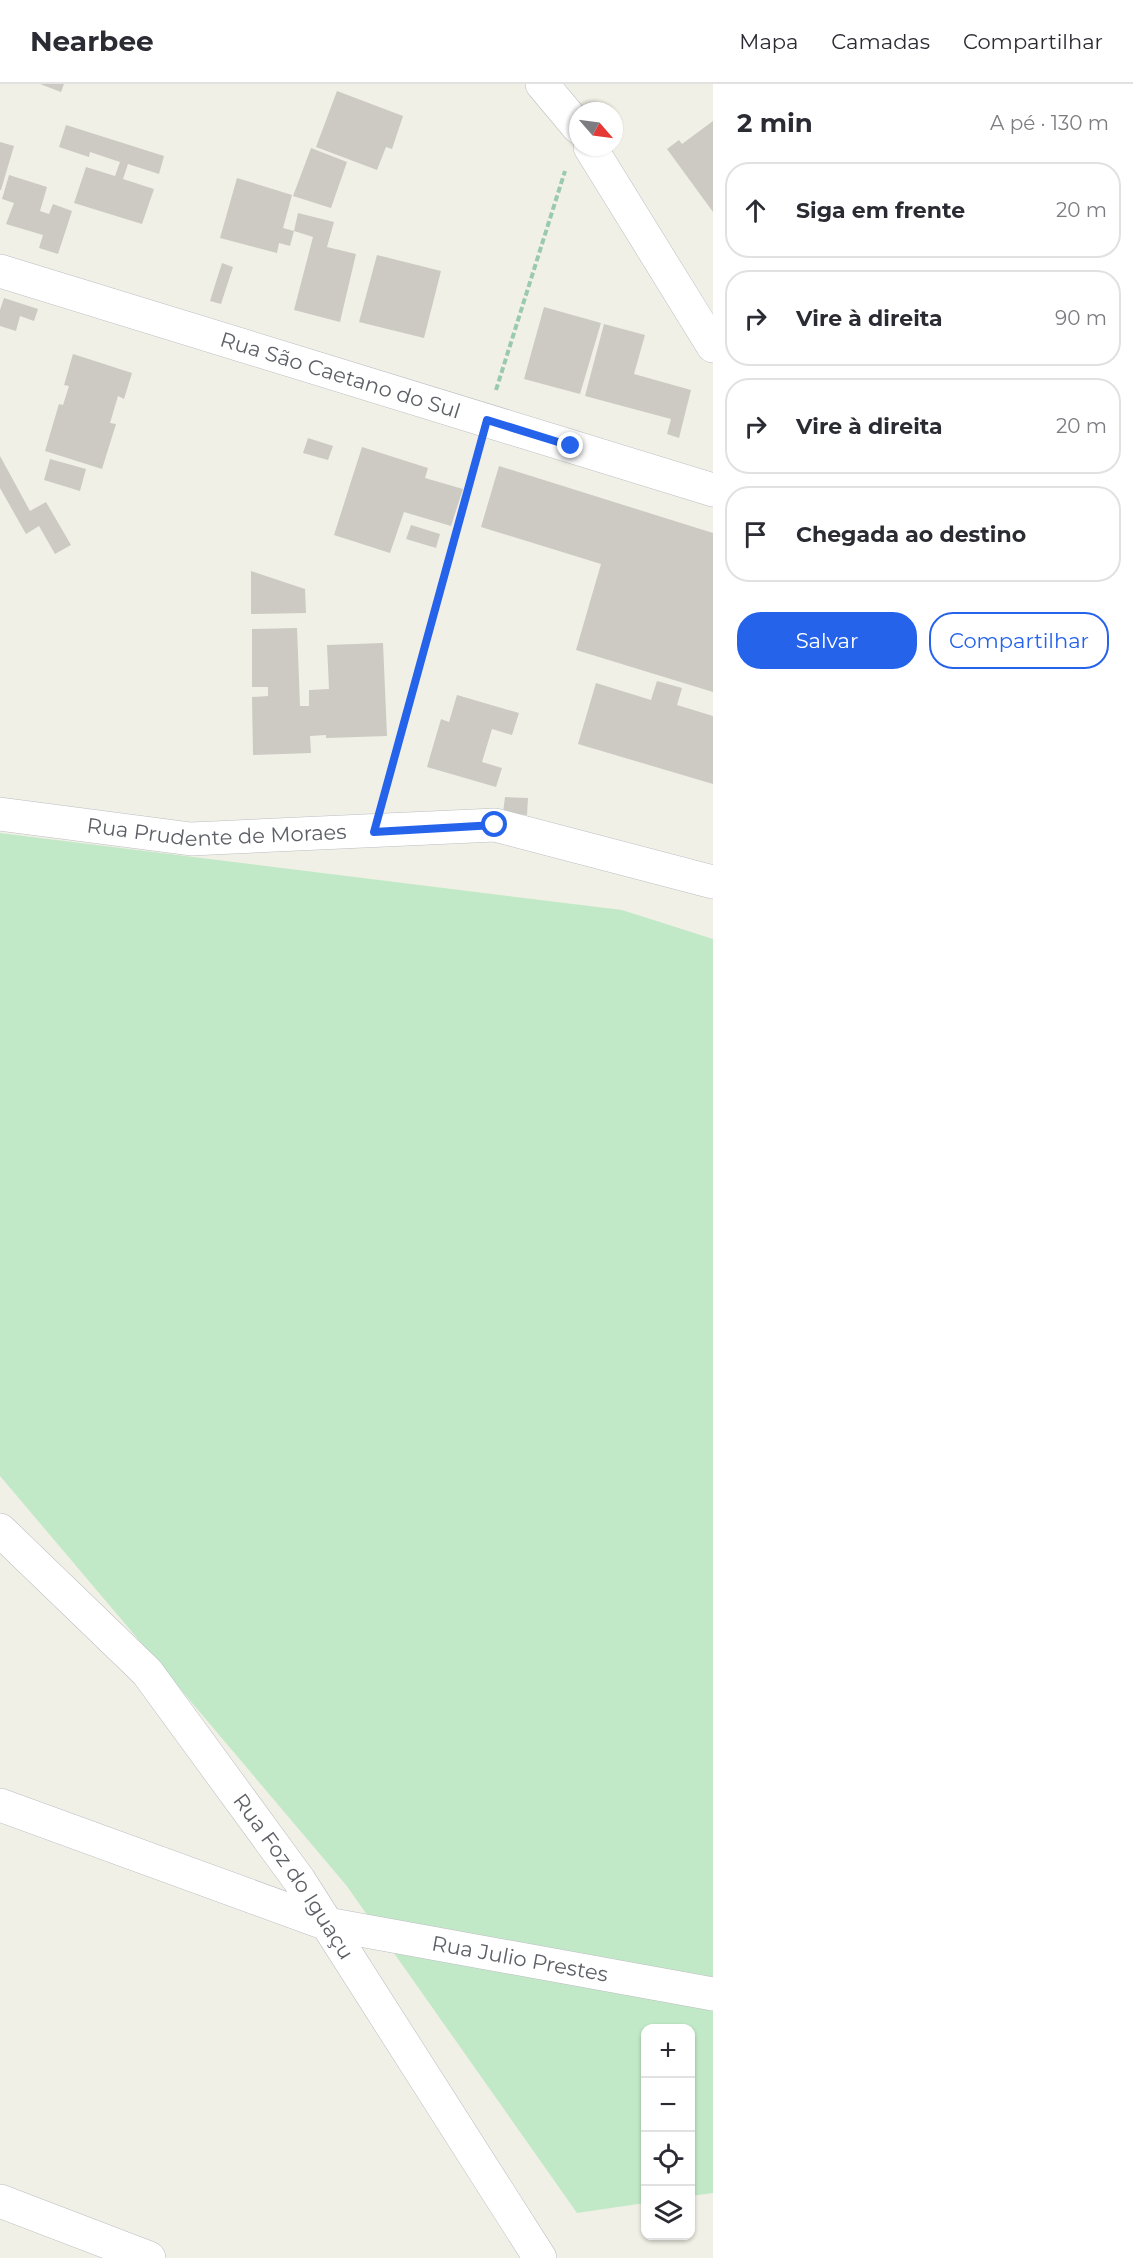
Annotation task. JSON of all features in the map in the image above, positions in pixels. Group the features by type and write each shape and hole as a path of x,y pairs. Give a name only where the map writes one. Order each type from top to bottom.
{"street":[{"path":"542,84 569,116"},
{"path":"580,156 713,346"},
{"name":"Rua São Caetano do Sul","path":"0,271 713,490"},
{"name":"Rua Prudente de Moraes","path":"0,814 191,838 374,832 495,825 713,882"},
{"name":"Rua Foz do Iguaçu","path":"0,1530 147,1672 298,1880 540,2258"},
{"name":"Rua Julio Prestes","path":"0,1804 327,1924 713,1994"},
{"path":"0,2201 149,2258"}],"path":[{"path":"374,832 487,420 579,156"}],"green space":[{"path":"0,833 622,910 713,939 713,2193 695,2195 695,2024 641,2024 641,2204 577,2213 346,1885 0,1476"}],"building":[{"path":"40,84 64,84 61,92"},
{"path":"337,91 403,116 392,149 386,147 377,170 316,147"},
{"path":"713,121 713,212 667,149 679,140 682,144"},
{"path":"66,125 164,156 159,174 128,164 123,179 154,189 142,224 74,203 86,167 115,176 120,162 90,152 89,157 59,147"},
{"path":"0,142 14,146 1,190 0,190"},
{"path":"311,148 347,162 331,208 293,196"},
{"path":"9,175 47,187 40,211 49,214 53,204 72,211 58,254 39,248 43,235 6,224 14,203 2,199"},
{"path":"237,178 292,195 283,228 294,231 290,246 279,243 277,253 220,238"},
{"path":"298,213 334,222 327,247 356,254 340,322 294,310 313,237 294,231"},
{"path":"377,255 441,271 424,338 359,322"},
{"path":"222,263 233,267 221,304 210,301"},
{"path":"4,298 38,309 34,321 20,316 16,331 0,326 0,310"},
{"path":"544,307 601,323 580,394 524,379"},
{"path":"604,324 645,335 634,374 691,390 679,438 667,434 671,419 585,396"},
{"path":"73,354 132,373 124,399 118,396 110,423 116,424 102,469 45,451 59,404 63,405 69,386 64,385"},
{"path":"308,438 333,446 328,460 303,453"},
{"path":"362,447 428,468 425,478 463,489 451,526 404,512 390,553 334,535"},
{"path":"0,456 30,511 46,502 71,545 55,554 39,526 26,534 0,488"},
{"path":"50,459 86,469 80,491 44,480"},
{"path":"499,466 713,533 713,692 576,650 601,564 481,527"},
{"path":"411,525 440,534 436,548 406,539"},
{"path":"251,571 305,589 306,613 251,614"},
{"path":"297,628 300,706 309,706 309,690 329,689 327,645 383,643 387,736 326,738 326,735 310,736 311,753 253,755 252,697 268,696 268,687 252,687 252,629"},
{"path":"657,681 682,688 677,705 713,716 713,784 578,744 596,683 651,700"},
{"path":"457,695 519,713 512,735 492,729 482,762 502,768 496,787 427,767 441,719 449,722"},
{"path":"505,797 528,798 527,815 503,813"}],"route":[{"path":"495,825 374,832 487,420 571,446"}]}
